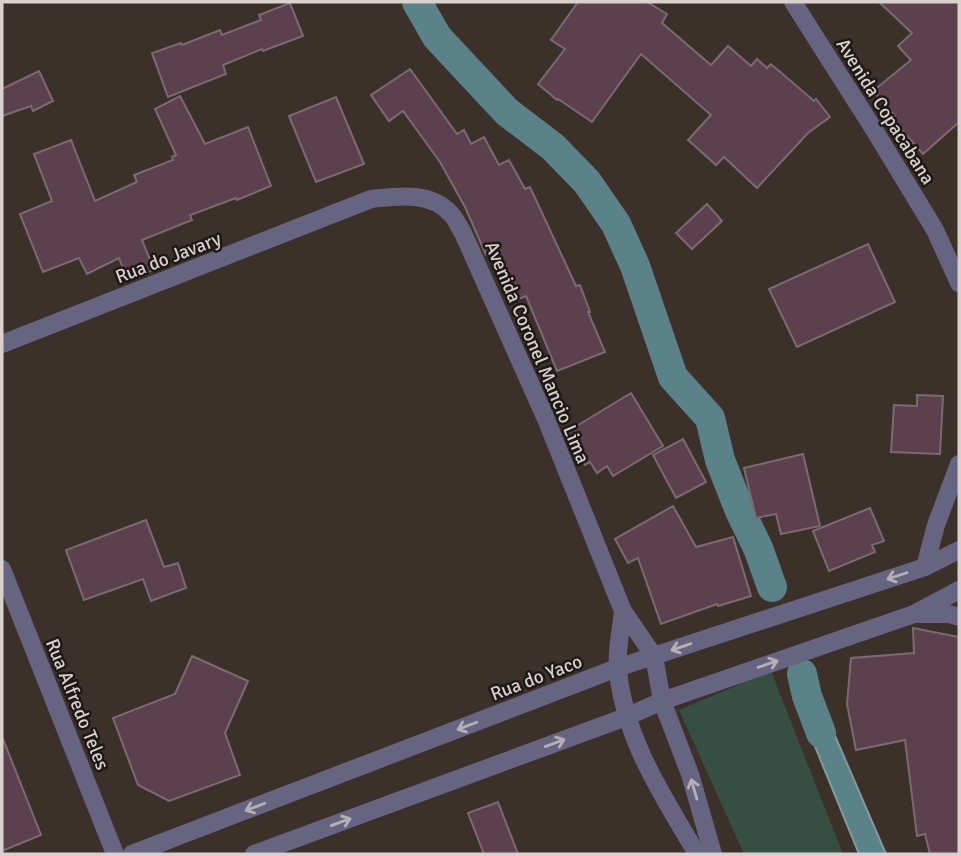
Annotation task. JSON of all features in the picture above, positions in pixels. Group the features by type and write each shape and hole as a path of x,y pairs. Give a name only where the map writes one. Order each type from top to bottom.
{"street":[{"name":"Avenida Copacabana","path":"793,2 935,230 959,283"},
{"name":"Avenida Coronel Mancio Lima","path":"349,209 371,200 414,196 433,201 450,213 463,233 546,419 622,611 654,656 662,701 690,774 713,854"},
{"name":"Rua do Javary","path":"2,344 349,209"},
{"path":"925,567 936,524 959,464"},
{"name":"Rua do Yaco","path":"132,854 617,668 925,567 959,550"},
{"name":"Rua Alfredo Teles","path":"2,569 115,854"},
{"path":"254,854 662,701 914,614 959,590"},
{"name":"Avenida Coronel Mancio Lima","path":"622,611 617,668 625,717 648,772 697,854"},
{"path":"914,614 949,614 959,617"}],"green space":[{"path":"771,671 843,854 744,854 679,710"}],"water":[{"path":"817,694 886,854 859,854 796,700"}],"building":[{"path":"578,2 647,2 667,14 662,23 711,65 728,46 751,66 757,59 767,68 771,64 814,101 816,99 830,117 808,133 757,188 724,157 716,165 688,140 711,115 641,54 592,122 557,100 538,84 565,49 551,40"},
{"path":"879,2 959,2 959,122 923,154 892,119 895,116 873,91 911,60 898,46 912,33"},
{"path":"290,3 303,36 223,65 226,74 168,97 152,53 220,30 222,35 261,20 259,15"},
{"path":"410,69 457,134 464,130 471,144 484,137 499,165 509,160 525,189 530,187 576,286 580,285 605,352 557,371 526,296 516,300 495,251 486,255 465,207 440,162 403,111 389,121 371,95"},
{"path":"39,71 53,101 33,111 31,106 2,116 2,89"},
{"path":"180,96 205,144 248,127 271,186 190,215 192,220 142,240 154,270 127,279 119,258 87,274 79,258 43,272 20,214 52,201 34,154 71,140 95,201 137,182 134,175 173,160 172,157 176,155 155,109"},
{"path":"336,97 364,164 316,182 289,116"},
{"path":"707,204 722,221 692,249 676,233"},
{"path":"868,244 895,302 797,347 769,289"},
{"path":"631,393 663,446 613,476 607,466 597,473 590,462 585,465 565,433"},
{"path":"917,395 943,396 940,454 891,452 894,405 917,406"},
{"path":"683,439 706,482 676,498 653,455"},
{"path":"803,454 820,526 781,534 776,514 756,518 744,468"},
{"path":"673,506 696,547 733,537 751,596 718,606 717,604 661,624 638,558 628,563 615,539"},
{"path":"870,508 884,541 872,545 875,552 829,571 813,531"},
{"path":"146,520 164,567 178,563 186,588 151,601 143,579 84,600 66,550"},
{"path":"913,628 959,637 959,854 930,854 925,834 917,836 905,740 856,750 847,704 851,658 914,653"},
{"path":"192,656 248,681 225,733 240,775 169,801 138,785 113,718 175,694"},
{"path":"2,739 41,835 2,851"},
{"path":"498,802 518,854 484,854 468,813"}],"waterway":[{"path":"417,2 437,37 507,112 553,147 587,182 616,224 635,266 673,377 710,418 720,460 772,587"},
{"path":"802,674 821,733"}]}
